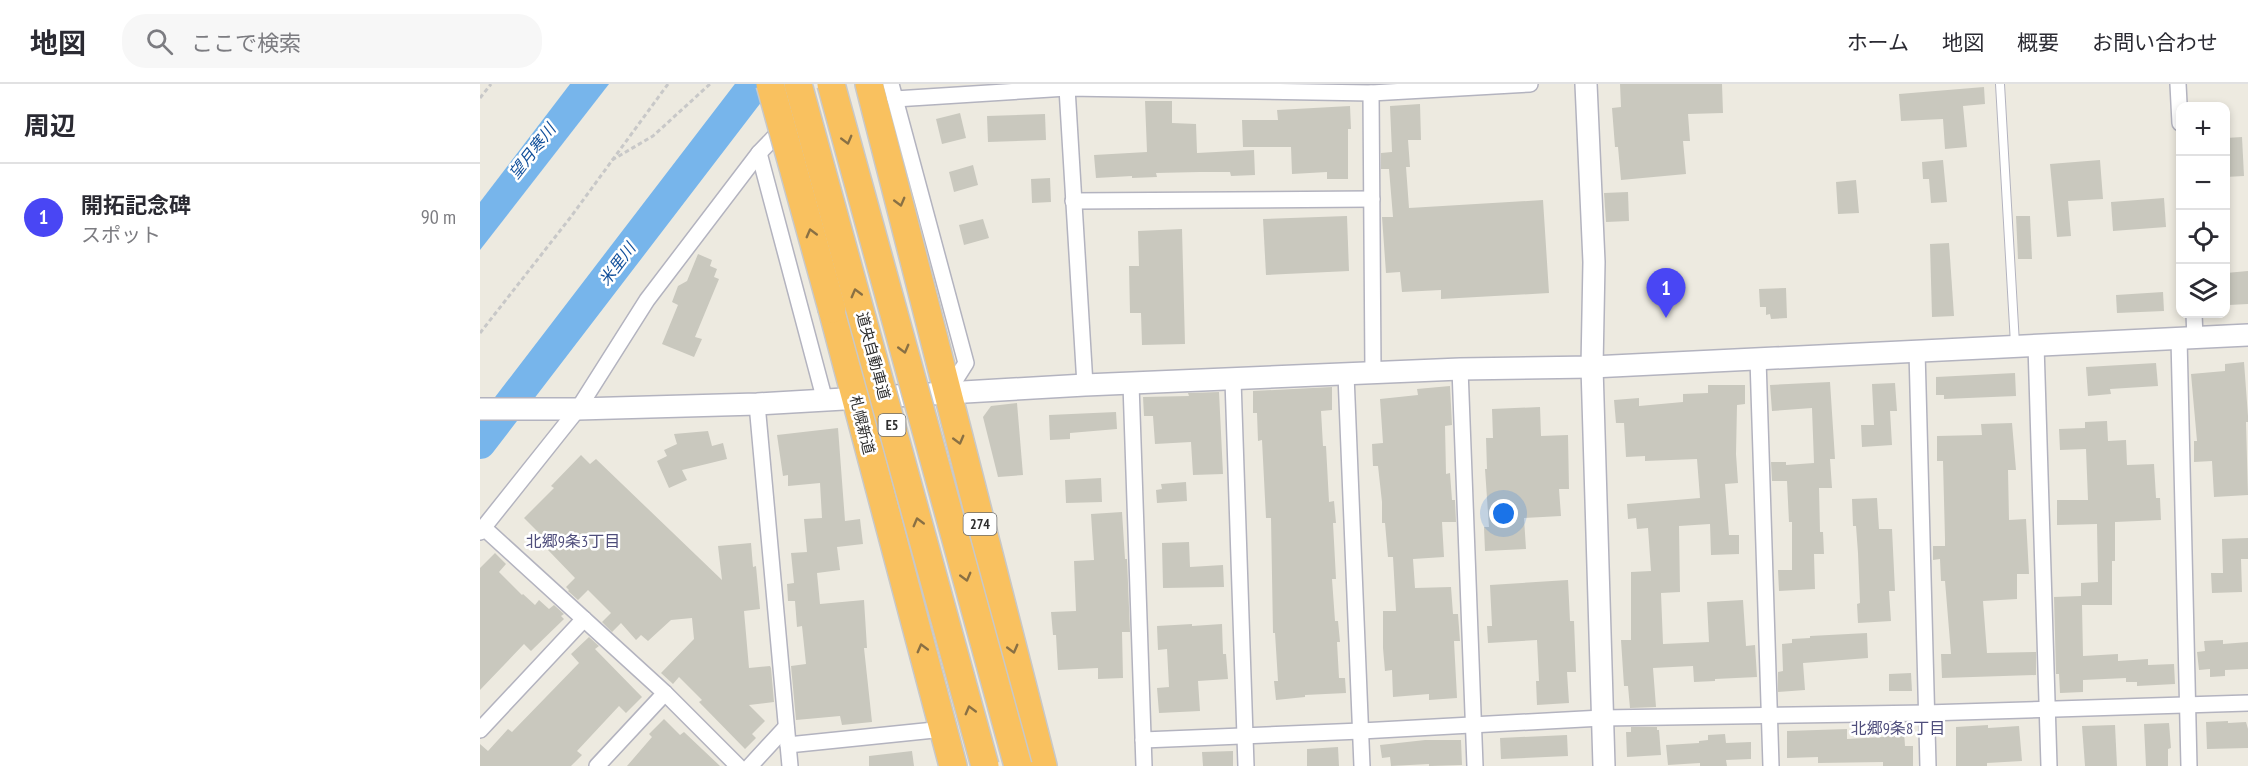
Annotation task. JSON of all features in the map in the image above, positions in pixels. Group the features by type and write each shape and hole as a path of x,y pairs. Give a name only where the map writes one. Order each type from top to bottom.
{"highway":[{"name":"札幌新道","path":"770,84 953,766"},
{"name":"道央自動車道","path":"798,84 985,766"},
{"name":"道央自動車道","path":"831,84 1018,766"},
{"name":"274","path":"869,84 1043,766"}],"street":[{"path":"738,766 665,693 482,529 578,409 647,300 759,153 824,84"},
{"path":"891,84 966,363 947,393"},
{"path":"895,99 1067,88 1371,93 1530,84"},
{"path":"1586,84 1594,262 1592,367 1604,766"},
{"path":"2178,84 2179,102"},
{"path":"1067,88 1085,385"},
{"path":"1371,93 1372,372"},
{"path":"759,153 825,401"},
{"path":"1073,201 1372,199"},
{"path":"2189,766 2187,338 2193,318"},
{"path":"480,409 757,404 1085,385 1346,375 1372,372 1592,367 2248,335"},
{"path":"2026,345 2049,766"},
{"path":"1917,351 1928,766"},
{"path":"1758,359 1771,766"},
{"path":"1460,369 1475,766"},
{"path":"1346,375 1362,766"},
{"path":"1233,380 1246,766"},
{"path":"1131,384 1144,766"},
{"path":"757,404 790,766"},
{"path":"480,730 584,619"},
{"path":"597,766 665,693"},
{"path":"1143,740 1602,718 1926,713 2248,703"},
{"path":"750,766 786,727"},
{"path":"788,745 944,729"}],"lane":[{"path":"2000,84 2026,345"}],"path":[{"path":"480,98 491,84"},
{"path":"480,333 570,218 668,84"},
{"path":"611,160 653,136 710,84"}],"water":[{"name":"望月寒川","path":"570,84 609,84 480,250 480,202"}],"building":[{"path":"1620,84 1722,84 1723,113 1688,114 1690,141 1683,141 1686,174 1621,180 1618,147 1615,147 1612,108 1621,107"},
{"path":"1984,87 1985,104 1963,106 1967,147 1945,149 1943,119 1901,121 1899,94"},
{"path":"1145,101 1172,101 1172,123 1196,124 1197,153 1254,150 1255,175 1231,176 1230,172 1200,172 1156,173 1157,177 1096,178 1094,155 1147,152"},
{"path":"1420,104 1421,140 1408,140 1410,167 1406,167 1409,208 1543,200 1549,293 1441,299 1441,290 1402,292 1400,272 1386,273 1382,217 1393,217 1389,169 1381,169 1381,153 1392,152 1390,106"},
{"path":"1350,106 1348,179 1327,179 1327,172 1292,174 1291,147 1243,147 1242,120 1278,120 1277,110"},
{"path":"960,113 966,138 942,144 936,119"},
{"path":"1045,114 1046,140 988,142 987,116"},
{"path":"2242,137 2244,176 2230,177 2230,138"},
{"path":"1943,160 1947,202 1931,203 1929,179 1923,179 1922,162"},
{"path":"2100,160 2103,199 2068,201 2071,236 2057,237 2050,164"},
{"path":"973,165 978,185 954,192 949,172"},
{"path":"1050,178 1051,202 1032,203 1031,179"},
{"path":"1856,180 1859,213 1838,214 1836,182"},
{"path":"1628,192 1629,221 1606,222 1604,193"},
{"path":"2164,198 2166,227 2113,231 2111,202"},
{"path":"1347,216 1349,271 1266,275 1263,219"},
{"path":"2016,216 2030,216 2032,259 2018,259"},
{"path":"983,219 989,238 964,245 959,225"},
{"path":"1182,229 1185,344 1142,345 1141,313 1130,313 1129,266 1139,266 1138,231"},
{"path":"1949,243 1954,316 1932,317 1930,244"},
{"path":"698,254 712,260 710,266 717,269 714,277 719,279 695,337 702,339 694,357 662,344 678,305 672,302 678,286 687,281"},
{"path":"2248,271 2248,304 2230,305 2230,273"},
{"path":"1786,288 1787,318 1771,319 1770,314 1766,315 1766,307 1760,307 1759,289"},
{"path":"2163,292 2164,311 2117,313 2116,295"},
{"path":"2244,362 2248,416 2248,422 2246,422 2248,495 2214,497 2212,461 2194,462 2194,441 2197,441 2191,374 2225,371 2225,364"},
{"path":"2156,363 2158,386 2110,389 2111,394 2088,396 2086,367"},
{"path":"2015,373 2016,396 1944,399 1944,395 1936,395 1936,377"},
{"path":"1830,382 1835,459 1830,459 1832,488 1819,488 1820,532 1823,532 1824,554 1814,554 1815,589 1779,591 1778,570 1792,570 1792,522 1789,522 1787,481 1772,481 1771,462 1786,462 1786,465 1814,463 1812,408 1772,411 1770,385"},
{"path":"1895,383 1897,411 1890,411 1892,445 1862,447 1861,425 1874,425 1872,384"},
{"path":"1708,385 1745,385 1745,404 1737,405 1738,483 1725,484 1729,535 1739,535 1739,554 1711,555 1710,524 1679,526 1680,592 1661,593 1663,644 1709,642 1707,602 1743,600 1746,646 1755,645 1757,677 1694,682 1693,666 1653,668 1656,707 1630,708 1628,686 1624,686 1621,640 1631,640 1631,572 1651,571 1648,528 1637,529 1636,518 1628,519 1627,504 1700,498 1697,459 1645,461 1645,456 1626,457 1624,423 1616,423 1614,400 1639,398 1639,406 1683,402 1683,394 1708,393"},
{"path":"1450,386 1452,425 1445,426 1446,474 1450,473 1456,522 1442,522 1444,557 1413,559 1415,588 1451,587 1453,614 1458,614 1460,641 1454,641 1457,698 1429,700 1429,694 1393,697 1392,670 1385,671 1383,611 1396,611 1393,557 1388,557 1385,523 1382,523 1378,466 1373,466 1372,444 1383,443 1380,399 1418,395 1417,389"},
{"path":"1332,387 1332,410 1321,411 1323,446 1326,446 1329,502 1334,501 1336,523 1333,523 1336,579 1332,579 1335,621 1338,621 1340,642 1337,642 1339,678 1345,678 1346,693 1305,695 1305,697 1276,700 1274,681 1278,681 1275,633 1273,633 1271,518 1266,518 1262,440 1258,441 1257,413 1253,413 1253,391"},
{"path":"1219,392 1223,474 1193,475 1191,442 1155,444 1153,416 1144,416 1143,397 1189,396 1188,393"},
{"path":"1017,403 1023,475 998,477 983,417 991,406"},
{"path":"1540,407 1541,436 1568,435 1569,489 1559,489 1561,516 1524,518 1526,549 1485,551 1484,527 1489,527 1485,469 1487,469 1486,438 1493,438 1492,409"},
{"path":"1116,412 1117,429 1070,433 1070,439 1050,440 1049,415"},
{"path":"2107,421 2108,441 2126,440 2127,465 2154,464 2156,498 2160,498 2161,520 2115,522 2112,605 2082,605 2083,656 2118,654 2118,661 2148,659 2148,665 2174,664 2175,684 2137,686 2137,682 2126,682 2126,678 2083,680 2083,692 2060,693 2059,674 2056,674 2054,597 2081,596 2081,583 2098,582 2097,524 2057,525 2057,500 2088,500 2086,449 2060,450 2059,429 2085,428 2085,422"},
{"path":"2012,423 2016,470 2008,470 2009,520 2026,519 2029,574 2017,574 2017,599 1983,601 1987,653 2036,652 2036,675 1942,678 1941,654 1951,654 1945,581 1941,581 1940,559 1933,560 1933,546 1945,546 1943,461 1937,461 1937,436 1982,435 1981,424"},
{"path":"838,428 845,521 860,519 863,544 837,547 840,570 817,573 820,604 864,600 867,648 864,648 872,722 842,725 840,716 796,720 791,666 806,664 802,626 797,627 795,601 788,601 787,584 794,583 791,553 807,552 804,519 822,518 820,483 788,486 788,475 783,476 777,435"},
{"path":"708,431 712,446 723,443 727,459 682,470 687,480 669,488 657,461 667,456 664,450 677,444 674,434"},
{"path":"581,455 590,464 596,459 722,580 718,546 751,543 753,567 756,566 760,609 744,611 749,668 770,666 774,702 749,705 765,721 752,734 756,738 745,749 699,702 702,700 679,677 673,684 661,673 694,639 692,618 671,620 648,641 641,635 636,640 621,623 612,632 602,622 611,613 588,590 578,600 568,591 566,587 575,578 548,550 552,546 524,518 554,488 551,486"},
{"path":"1101,478 1102,502 1066,503 1065,480"},
{"path":"1186,482 1187,501 1157,503 1156,490 1162,489 1161,484"},
{"path":"1877,498 1879,529 1892,529 1895,591 1889,591 1891,621 1858,623 1857,604 1860,603 1858,553 1856,526 1853,526 1852,499"},
{"path":"1122,512 1125,559 1127,559 1130,632 1122,632 1123,678 1098,679 1098,668 1058,670 1056,635 1053,635 1051,612 1076,611 1074,561 1094,560 1091,514"},
{"path":"2248,538 2248,559 2241,559 2242,592 2212,593 2211,573 2223,573 2222,539"},
{"path":"1189,542 1190,567 1223,565 1224,587 1163,588 1162,543"},
{"path":"495,553 506,564 499,572 522,595 535,605 539,600 549,609 554,605 564,614 561,616 564,619 531,651 524,644 480,690 480,568"},
{"path":"1568,580 1570,621 1574,621 1576,672 1567,672 1569,703 1537,705 1536,681 1539,681 1537,640 1488,643 1487,626 1492,626 1490,585"},
{"path":"1192,624 1192,626 1222,624 1223,654 1226,654 1228,679 1198,681 1200,711 1159,713 1157,688 1169,687 1167,649 1158,650 1157,626"},
{"path":"1867,633 1868,658 1803,663 1805,690 1778,692 1778,672 1783,671 1782,644 1792,643 1792,639 1810,638 1810,636"},
{"path":"589,637 599,646 595,649 642,697 626,713 619,706 577,751 582,755 571,766 480,766 480,744 488,751 508,729 512,732 579,663 571,654"},
{"path":"2223,640 2223,644 2248,642 2248,669 2225,670 2225,676 2210,677 2210,669 2199,670 2197,652 2205,651 2204,641"},
{"path":"1911,673 1912,691 1889,691 1889,674"},
{"path":"664,719 680,735 684,732 720,766 627,766 652,737 649,734"},
{"path":"2228,721 2228,723 2246,722 2248,748 2207,749 2206,722"},
{"path":"2169,723 2171,748 2168,749 2168,766 2146,766 2144,724"},
{"path":"1988,725 1988,728 2019,726 2022,761 1987,763 1987,766 1956,766 1956,727"},
{"path":"2115,725 2117,766 2085,766 2082,726"},
{"path":"1631,727 1657,727 1661,755 1627,757 1626,732 1631,732"},
{"path":"1847,729 1847,739 1883,737 1882,732 1904,731 1905,746 1913,746 1913,766 1883,766 1883,762 1818,763 1818,757 1787,758 1787,731"},
{"path":"1725,734 1726,743 1751,742 1751,759 1726,760 1727,766 1700,766 1700,763 1668,765 1666,745 1699,743 1699,741 1708,740 1708,735"},
{"path":"1567,735 1568,756 1501,759 1500,738"},
{"path":"1425,740 1461,740 1462,765 1391,766 1390,757 1382,758 1380,745"},
{"path":"1338,747 1339,766 1307,766 1307,749"},
{"path":"912,751 914,766 869,766 869,756"},
{"path":"1233,751 1233,766 1203,766 1202,752"}],"waterway":[{"name":"米里川","path":"480,443 755,84"}],"place":[{"name":"開拓記念碑","path":"1666,318"}],"district":[{"name":"北郷9条3丁目","path":"573,541"},
{"name":"北郷9条8丁目","path":"1898,728"}]}
